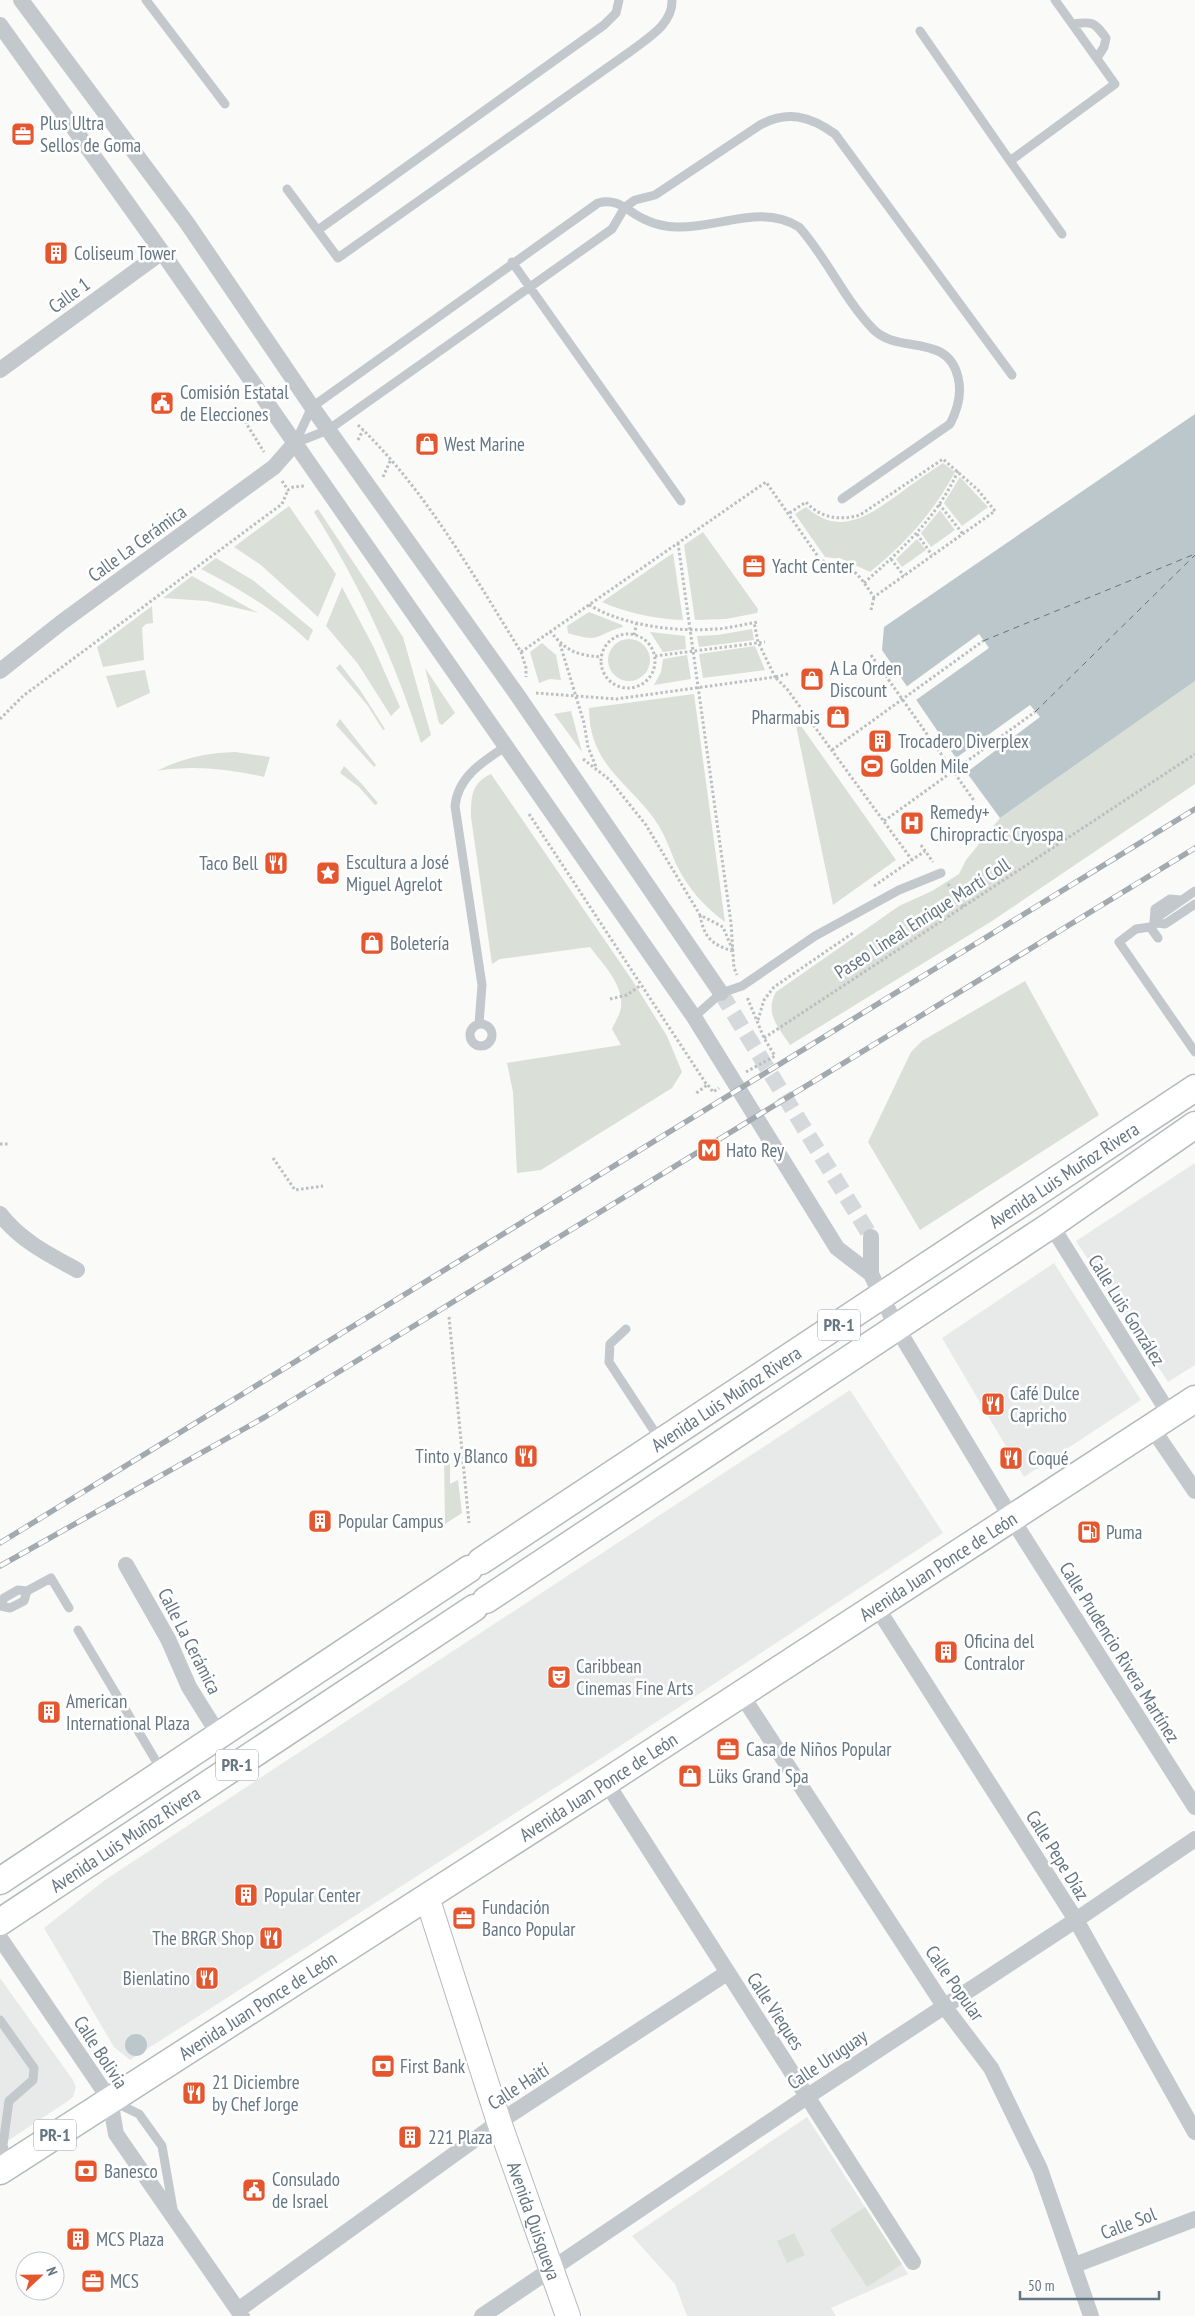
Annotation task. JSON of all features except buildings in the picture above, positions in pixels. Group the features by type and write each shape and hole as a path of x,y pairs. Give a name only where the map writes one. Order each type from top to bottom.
{"main road":[{"name":"Avenida Luis Muñoz Rivera","path":"0,1881 662,1442 876,1286 1195,1088"},
{"name":"Avenida Luis Muñoz Rivera","path":"0,1922 1051,1225 1195,1125"},
{"name":"Avenida Juan Ponce de León","path":"4,2168 606,1782 1195,1399"}],"street":[{"path":"21,0 187,223 328,430 518,696 721,993"},
{"path":"0,25 162,252 694,1017 837,1248 876,1286"},
{"name":"Calle 1","path":"0,370 162,252"},
{"name":"Calle La Cerámica","path":"0,672 62,622 274,467 295,444"},
{"path":"0,1214 10,1228 34,1247 77,1270"},
{"name":"Calle Luis González","path":"1051,1225 1161,1422 1195,1491"},
{"path":"871,1237 876,1286"},
{"name":"Calle Prudencio Rivera Martínez","path":"876,1286 896,1328 1012,1519 1195,1807"},
{"name":"Calle La Cerámica","path":"126,1565 168,1639 188,1687 219,1734"},
{"name":"Calle Pepe Díaz","path":"876,1606 1076,1920 1195,2132"},
{"name":"Calle Popular","path":"741,1694 944,2006 991,2068 1040,2169 1075,2265 1088,2315"},
{"name":"Calle Vieques","path":"606,1782 913,2262"},
{"name":"Calle Uruguay","path":"482,2316 808,2096 1076,1920 1195,1839"},
{"name":"Avenida Quisqueya","path":"427,1897 499,2122 568,2316"},
{"name":"Calle Bolivia","path":"0,1938 110,2100 116,2134 175,2222 240,2313"},
{"name":"Calle Haití","path":"240,2313 499,2122 727,1973"},
{"name":"Calle Sol","path":"1075,2265 1195,2220"}],"lane":[{"path":"146,0 225,104"},
{"path":"318,230 604,25 616,13 619,0"},
{"path":"287,189 338,258 631,51 661,27 669,14 672,0"},
{"path":"1010,161 1115,84 1055,0"},
{"path":"1073,24 1089,22 1096,25 1106,38 1104,47 1097,58"},
{"path":"920,31 1062,234"},
{"path":"295,444 328,430 530,288 612,228 625,207 635,200 655,195 773,118 788,115 816,122 834,134 1012,375"},
{"path":"295,444 312,407 512,262 598,203 608,200 625,207 645,220 675,227 765,216 789,221 808,237 874,331 894,341 936,349 952,363 957,374 960,394 955,415 950,424 842,499"},
{"path":"512,262 681,501"},
{"path":"480,1024 482,985 455,806 456,797 464,779 474,769 505,747"},
{"path":"694,1017 721,993 742,986 815,936 899,890 944,877"},
{"path":"1153,925 1159,916 1195,891"},
{"path":"1195,904 1165,924 1136,929 1119,942 1195,1052"},
{"path":"1153,925 1158,938"},
{"path":"626,1329 610,1344 609,1362 662,1442"},
{"path":"0,1606 4,1598 18,1590 27,1591 51,1578 69,1608"},
{"path":"78,1630 162,1772"},
{"path":"0,2020 34,2068 33,2080 9,2101 4,2146 4,2168"},
{"path":"110,2100 139,2114 162,2146 175,2222"}],"path":[{"path":"358,443 358,438 363,430 391,459 415,489 463,558 521,652 526,668 526,680"},
{"path":"378,471 383,478 391,459"},
{"path":"788,514 806,502 822,515 852,518 866,511 943,459 978,490 995,511 874,597 871,610"},
{"path":"864,583 917,534 939,504 958,471"},
{"path":"521,652 766,482 824,562 843,565 864,583 874,597"},
{"path":"0,719 23,696 282,504 288,490"},
{"path":"939,504 963,534"},
{"path":"917,534 932,555"},
{"path":"678,543 731,923 734,968 764,1038 775,1056"},
{"path":"892,559 904,576"},
{"path":"589,605 600,611 636,622 690,629 730,628 756,622 758,642 774,677 787,689 912,860"},
{"path":"634,634 636,622"},
{"path":"550,631 564,648 581,655 601,657"},
{"path":"634,634 648,642 655,656 654,671 647,681 636,687 619,687 608,680 602,670 601,657 606,646 614,637 634,634"},
{"path":"832,750 983,641"},
{"path":"655,656 765,642"},
{"path":"560,644 584,723 588,747 597,769"},
{"path":"871,655 975,802"},
{"path":"521,674 530,684"},
{"path":"518,696 536,693 616,699 788,674"},
{"path":"533,688 540,699"},
{"path":"626,698 627,688"},
{"path":"884,821 1035,712"},
{"name":"Paseo Lineal Enrique Martí Coll","path":"764,1038 1195,754"},
{"path":"581,756 610,780 646,825 700,915 704,929 713,944 733,951"},
{"path":"944,877 964,908"},
{"path":"700,915 723,927 733,951"},
{"path":"757,1021 764,1000 774,987 854,932"},
{"path":"610,998 627,995 641,985"},
{"path":"0,1144 8,1144"},
{"path":"273,1158 295,1190 324,1186"},
{"path":"449,1317 470,1523"}],"shaded area":[{"path":"1195,414 1195,681 1000,818 956,758 882,650 884,627"},
{"path":"943,463 955,472 938,501 907,538 870,572 842,559 825,557 795,514 806,507 818,516 831,521 854,520 876,510"},
{"path":"960,477 988,507 962,526 944,503"},
{"path":"289,506 336,574 318,617 261,565 234,547"},
{"path":"318,509 403,637 431,735 421,743 388,653 346,567 314,512"},
{"path":"940,510 955,530 931,547 921,533"},
{"path":"703,532 758,609 757,613 726,619 695,620 684,545"},
{"path":"917,539 926,550 902,567 896,559"},
{"path":"673,553 683,620 641,615 602,602"},
{"path":"216,558 254,581 313,630 308,641 284,620 257,601 201,569"},
{"path":"192,576 258,613 207,601 163,598"},
{"path":"342,587 374,648 400,707 391,716 358,664 326,626"},
{"path":"152,606 153,623 146,624 142,628 144,660 103,667 97,647"},
{"path":"589,612 623,627 593,638 568,633 567,626"},
{"path":"752,629 754,640 699,647 697,636 718,635"},
{"path":"650,632 685,636 686,649 663,652"},
{"path":"629,639 644,645 650,660 644,675 629,681 614,675 608,660 614,645"},
{"path":"542,643 556,655 561,680 550,679 539,683 530,652"},
{"path":"755,646 765,670 703,678 699,654"},
{"path":"687,655 691,679 654,685 661,672 663,659"},
{"path":"340,664 360,690 385,729 383,730 368,706 336,668"},
{"path":"425,668 455,713 442,725 439,723"},
{"path":"145,670 150,693 117,708 106,676"},
{"path":"1195,681 1195,784 992,921 790,1045 772,1014 773,1000 776,992 899,906 932,891 959,874 966,860 1000,818"},
{"path":"694,694 725,922 710,910 691,889 676,864 659,826 604,760 596,746 591,729 589,708"},
{"path":"571,711 582,752 554,714"},
{"path":"794,716 896,860 833,905"},
{"path":"340,719 376,765 374,767 336,725"},
{"path":"235,752 270,757 264,777 211,769 184,768 157,771 195,757"},
{"path":"344,766 378,803 375,805 359,787 340,773"},
{"path":"491,774 632,980 667,1036 682,1072 672,1088 541,1170 517,1173 513,1092 507,1063 621,1045 612,1029 620,1013 621,999 616,983 590,947 500,959 492,964 471,817 472,797 476,787 479,782"},
{"path":"1025,981 1099,1115 920,1230 868,1142 911,1052 922,1041"},
{"path":"1195,1163 1195,1365 1168,1382 1076,1241"},
{"path":"1054,1263 1141,1400 1024,1477 942,1338"},
{"path":"850,1390 943,1533 617,1748 130,2060 114,2047 44,1928 105,1880"},
{"path":"444,1457 450,1457 450,1484 458,1480 462,1513 445,1524"},
{"path":"0,1978 73,2080 76,2087 73,2097 0,2146"},
{"path":"136,2034 144,2037 147,2045 144,2053 136,2056 128,2053 125,2045 128,2037"},
{"path":"807,2117 908,2274 831,2308 836,2316 687,2316 675,2284 632,2236"},
{"path":"865,2207 902,2264 867,2287 830,2230"},
{"path":"794,2233 805,2255 787,2263 777,2241"}],"pier":[{"path":"979,634 989,648 916,700 906,687"},
{"path":"1030,705 1040,717 967,772 956,758"}],"ferry route":[{"path":"983,641 1195,554"},
{"path":"1035,712 1195,555"}],"tunnel":[{"path":"721,993 871,1237"}],"railway":[{"path":"0,1543 1195,809"},
{"path":"0,1566 265,1417 1195,848"}],"place":[{"name":"Plus Ultra Sellos de Goma","path":"23,134"},
{"name":"Coliseum Tower","path":"56,253"},
{"name":"Comisión Estatal de Elecciones","path":"162,403"},
{"name":"West Marine","path":"427,444"},
{"name":"Yacht Center","path":"754,566"},
{"name":"A La Orden Discount","path":"812,679"},
{"name":"Pharmabis","path":"838,717"},
{"name":"Trocadero Diverplex","path":"880,741"},
{"name":"Golden Mile","path":"872,766"},
{"name":"Remedy+ Chiropractic Cryospa","path":"912,823"},
{"name":"Taco Bell","path":"276,863"},
{"name":"Escultura a José Miguel Agrelot","path":"328,873"},
{"name":"Boletería","path":"372,943"},
{"name":"Hato Rey","path":"709,1150"},
{"name":"Café Dulce Capricho","path":"993,1404"},
{"name":"Tinto y Blanco","path":"526,1456"},
{"name":"Coqué","path":"1011,1458"},
{"name":"Popular Campus","path":"320,1521"},
{"name":"Puma","path":"1089,1532"},
{"name":"Oficina del Contralor","path":"946,1652"},
{"name":"Caribbean Cinemas Fine Arts","path":"559,1677"},
{"name":"American International Plaza","path":"49,1712"},
{"name":"Casa de Niños Popular","path":"728,1749"},
{"name":"Lüks Grand Spa","path":"690,1776"},
{"name":"Popular Center","path":"246,1895"},
{"name":"Fundación Banco Popular","path":"464,1918"},
{"name":"The BRGR Shop","path":"271,1938"},
{"name":"Bienlatino","path":"207,1978"},
{"name":"First Bank","path":"383,2066"},
{"name":"21 Diciembre by Chef Jorge","path":"194,2093"},
{"name":"221 Plaza","path":"410,2137"},
{"name":"Banesco","path":"86,2171"},
{"name":"Consulado de Israel","path":"254,2190"},
{"name":"MCS Plaza","path":"78,2239"},
{"name":"MCS","path":"93,2281"}]}
